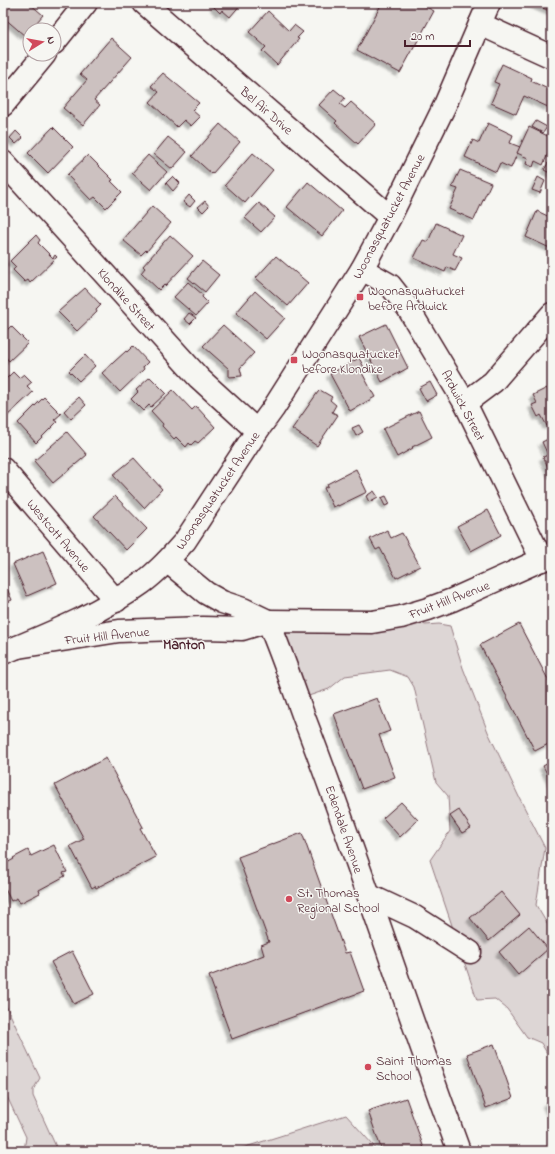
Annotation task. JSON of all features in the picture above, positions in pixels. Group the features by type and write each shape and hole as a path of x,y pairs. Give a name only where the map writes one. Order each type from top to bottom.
{"street":[{"path":"62,33 86,3"},
{"name":"Bel Air Drive","path":"144,3 390,217"},
{"name":"Woonasquatucket Avenue","path":"116,601 143,583 167,561 185,541 256,432 273,409 362,269 390,217 445,105 489,3"},
{"path":"480,24 552,57"},
{"path":"3,105 38,62"},
{"name":"Klondike Street","path":"3,162 199,378 256,432"},
{"name":"Ardwick Street","path":"362,269 390,285 408,308 465,403 547,558"},
{"path":"465,403 493,382 552,314"},
{"name":"Westcott Avenue","path":"3,469 116,601"},
{"name":"Fruit Hill Avenue","path":"10,650 119,631 203,628 242,629 268,621 372,622 428,609 547,558"},
{"name":"Fruit Hill Avenue","path":"167,561 206,593 222,602 243,609 268,621"},
{"name":"Fruit Hill Avenue","path":"10,650 55,632 116,601"},
{"name":"Edendale Avenue","path":"268,621 279,646 285,668 322,766 459,1151"},
{"path":"368,894 415,917 470,952"}],"shaded area":[{"path":"409,615 425,625 439,624 450,626 463,668 488,732 545,848 536,905 552,932 552,1091 548,1055 541,1043 527,1037 507,1009 495,999 477,1000 430,860 450,831 448,796 436,782 414,687 408,677 390,670 345,676 329,689 294,701 283,629"},
{"path":"3,999 40,1078 33,1090 33,1096 58,1151 24,1151 26,1137 3,1088"},
{"path":"346,1115 373,1145 376,1151 236,1150"}],"building":[{"path":"6,3 29,3 43,15 37,22 22,22 22,33 3,17 3,7"},
{"path":"214,3 242,3 230,17 222,10 220,13 214,7"},
{"path":"382,3 419,3 434,11 400,73 357,50"},
{"path":"530,3 552,3 552,12"},
{"path":"268,11 289,31 294,25 303,32 277,65 262,51 266,47 249,32"},
{"path":"111,38 132,57 94,100 100,105 83,125 63,108 87,80 80,74"},
{"path":"502,64 532,78 531,81 552,91 552,99 548,107 524,96 516,114 491,103 499,84 494,82"},
{"path":"163,73 199,103 192,110 200,117 191,126 184,120 177,127 150,102 159,92 151,86"},
{"path":"334,89 345,98 340,104 345,108 351,102 376,124 358,144 335,123 337,121 319,105"},
{"path":"536,121 547,127 543,133 532,127"},
{"path":"488,123 513,135 510,143 520,147 511,168 500,163 496,172 465,157 473,140 479,143"},
{"path":"220,124 240,142 212,174 192,156"},
{"path":"53,127 73,147 48,173 28,153"},
{"path":"529,127 552,138 552,145 543,165 535,161 533,167 526,164 528,158 517,153"},
{"path":"16,131 23,138 16,144 10,138"},
{"path":"168,137 187,152 172,169 154,154"},
{"path":"253,153 273,170 245,203 225,185"},
{"path":"88,155 113,180 111,181 122,192 106,208 95,197 91,200 67,175"},
{"path":"148,155 167,172 151,190 132,173"},
{"path":"548,163 552,164 552,174 544,170"},
{"path":"460,170 491,183 474,220 449,209 458,189 452,187"},
{"path":"173,176 180,183 173,191 166,183"},
{"path":"538,177 545,181 540,193 532,190"},
{"path":"308,182 342,211 322,236 287,207"},
{"path":"189,195 195,201 190,207 183,202"},
{"path":"205,201 209,206 203,212 198,207"},
{"path":"259,203 275,217 261,232 245,218"},
{"path":"152,206 171,223 147,251 146,250 141,255 123,240"},
{"path":"537,211 552,218 552,249 526,237"},
{"path":"436,223 462,235 453,254 462,258 455,271 447,267 445,272 414,258 423,240 428,242"},
{"path":"36,235 40,240 38,243 53,258 55,255 57,257 30,283 28,280 25,282 13,270 16,267 10,261"},
{"path":"170,235 193,256 165,286 164,285 159,290 141,273 145,268 143,266"},
{"path":"276,256 308,283 288,306 256,278"},
{"path":"202,261 219,275 205,292 188,278"},
{"path":"188,282 203,295 202,297 208,303 196,316 174,297"},
{"path":"85,288 101,305 96,310 97,312 77,331 58,312"},
{"path":"255,291 285,318 266,339 236,313"},
{"path":"189,313 196,318 190,324 184,319"},
{"path":"386,324 408,368 382,382 359,337"},
{"path":"223,325 254,353 240,368 242,376 229,377 229,369 203,346"},
{"path":"11,326 28,343 9,361 3,354 3,334"},
{"path":"133,346 148,362 143,367 144,369 120,392 102,373"},
{"path":"85,355 95,366 79,381 69,371"},
{"path":"359,358 365,369 361,371 375,397 350,411 330,374"},
{"path":"13,372 19,378 24,374 32,382 27,386 33,392 6,417 3,414 3,382"},
{"path":"150,377 166,393 151,407 149,405 143,411 131,399 138,392 136,390"},
{"path":"430,382 437,395 426,401 419,388"},
{"path":"547,388 552,398 552,424 547,426 541,415 538,417 532,405 537,403 533,395"},
{"path":"173,390 192,410 196,406 215,427 198,443 195,441 191,445 189,443 186,447 176,437 174,439 151,411"},
{"path":"320,390 332,397 330,400 336,405 332,412 338,415 317,446 292,429"},
{"path":"44,397 61,414 54,420 57,422 36,443 18,423"},
{"path":"79,397 86,405 71,419 64,411"},
{"path":"419,411 432,437 412,447 413,448 397,457 383,429"},
{"path":"359,425 363,432 356,436 352,428"},
{"path":"67,432 87,455 53,483 34,461"},
{"path":"552,437 552,475 543,457 548,455 542,442"},
{"path":"134,458 162,489 144,508 113,475"},
{"path":"356,469 367,492 333,507 324,488 328,486 327,484"},
{"path":"374,491 378,497 369,502 366,496"},
{"path":"115,496 147,529 126,550 94,516"},
{"path":"386,496 390,504 385,506 381,498"},
{"path":"488,510 501,535 471,551 457,526"},
{"path":"387,530 391,538 402,533 420,566 396,578 380,548 376,550 370,539"},
{"path":"43,551 57,583 27,596 13,564"},
{"path":"3,579 12,600 3,604"},
{"path":"519,624 552,687 552,742 535,751 480,645"},
{"path":"377,698 390,731 379,735 395,777 362,789 334,714"},
{"path":"106,758 143,827 140,828 156,857 96,888 95,886 92,888 70,846 84,839 55,785"},
{"path":"552,761 552,783 543,766"},
{"path":"401,802 418,820 400,837 383,818"},
{"path":"459,810 471,828 462,833 450,816"},
{"name":"St. Thomas Regional School","path":"302,833 345,953 350,952 364,991 232,1039 209,976 264,955 261,945 269,942 238,857"},
{"path":"54,845 67,872 63,873 65,876 39,890 40,893 20,903 17,898 11,901 3,885 3,865 28,850 31,856"},
{"path":"501,892 520,915 489,941 470,918"},
{"path":"529,926 548,949 518,975 499,952"},
{"path":"72,951 94,994 74,1004 51,962"},
{"path":"494,1044 513,1098 486,1108 467,1054"},
{"path":"406,1098 425,1151 382,1151 368,1111"},
{"path":"552,1100 552,1111 550,1112 546,1103"}],"place":[{"name":"Woonasquatucket before Ardwick","path":"360,297"},
{"name":"Woonasquatucket before Klondike","path":"294,360"},
{"name":"St. Thomas Regional School","path":"289,899"},
{"name":"Saint Thomas School","path":"368,1067"}],"district":[{"name":"Manton","path":"184,644"}]}
